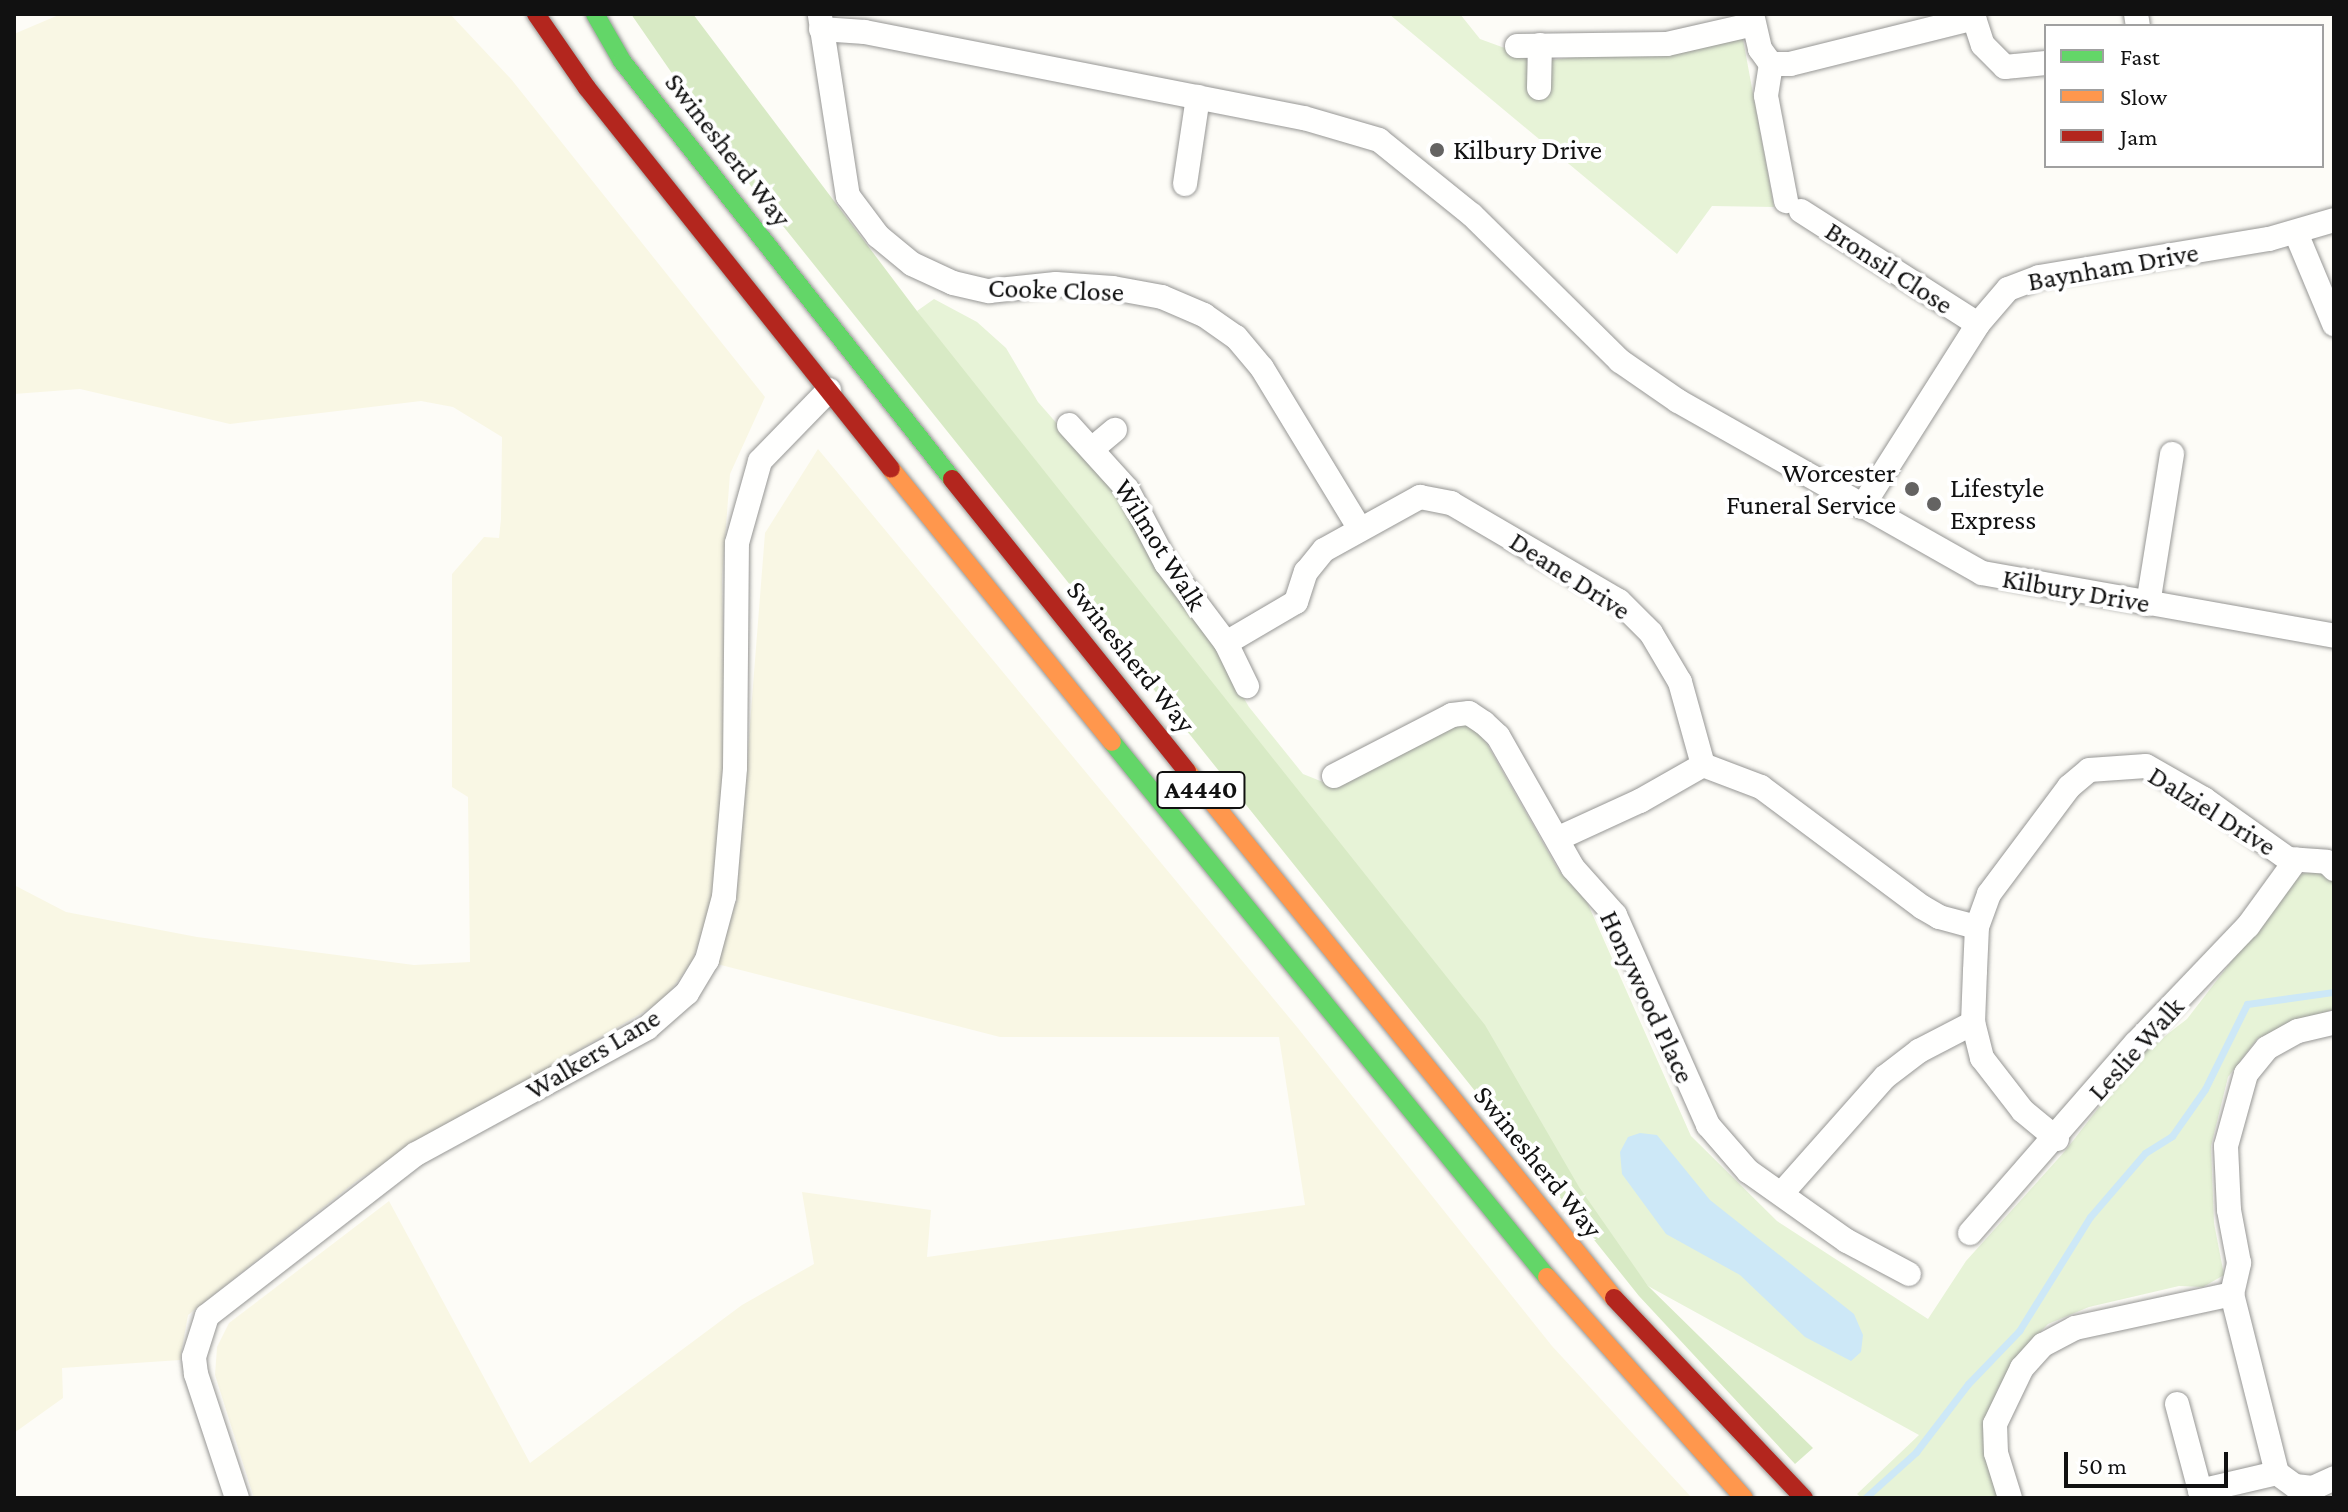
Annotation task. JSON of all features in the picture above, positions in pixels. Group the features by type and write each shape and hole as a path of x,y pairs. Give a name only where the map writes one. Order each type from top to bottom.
{"highway":[{"name":"A4440","path":"536,14 587,88 1595,1336 1744,1498"},
{"name":"Swinesherd Way","path":"595,14 622,61 1578,1256 1663,1354 1804,1498"}],"street":[{"path":"1539,88 1529,46 1667,44 1753,19 1760,49 1771,64 1790,64 1974,16 1983,45 2005,67 2044,63"},
{"name":"Kilbury Drive","path":"820,22 1304,118 1379,140 1472,215 1620,361 1678,401 1982,573 2334,636"},
{"name":"Cooke Close","path":"820,22 840,164 848,196 878,236 912,264 953,283 989,291 1056,284 1162,297 1236,337 1262,368 1360,529"},
{"name":"Bronsil Close","path":"1771,64 1766,96 1793,206 1978,324"},
{"path":"1185,184 1198,97"},
{"name":"Baynham Drive","path":"1862,507 1978,324 2008,289 2022,281 2296,233 2334,220"},
{"path":"2296,233 2334,324"},
{"name":"Walkers Lane","path":"237,1498 196,1374 194,1357 207,1316 416,1154 647,1028 687,993 707,960 724,897 735,768 737,543 760,461 829,390"},
{"name":"Wilmot Walk","path":"1069,425 1127,489 1185,595 1226,643 1247,686"},
{"path":"1092,449 1115,430"},
{"path":"2148,604 2172,454"},
{"name":"Deane Drive","path":"1226,643 1296,602 1314,558 1360,529 1420,497 1451,503 1619,601 1668,657 1688,705 1703,765"},
{"name":"Honywood Place","path":"1334,776 1426,724 1469,713 1498,736 1559,838 1573,868 1615,915 1708,1125 1748,1171 1847,1241 1909,1274"},
{"path":"1559,838 1703,765 1761,787 1931,912 1977,927"},
{"name":"Dalziel Drive","path":"2057,1139 2001,1087 1982,1058 1973,1023 1977,927 1989,894 2069,787 2089,770 2111,765 2146,766 2296,860 2327,862 2334,869"},
{"name":"Leslie Walk","path":"1970,1233 2057,1139 2136,1043 2248,926 2296,860"},
{"path":"1782,1193 1885,1077 1919,1051 1973,1023"},
{"path":"2334,1023 2298,1031 2267,1048 2246,1074 2226,1146 2229,1210 2239,1263 2232,1294 2277,1473 2295,1486 2313,1488 2334,1478"},
{"path":"2010,1498 1996,1453 1995,1424 2022,1368 2043,1345 2075,1328 2232,1294"},
{"path":"2177,1404 2201,1494 2277,1473"}],"shaded area":[{"path":"61,14 450,14 511,79 765,397 730,474 722,578 726,747 713,899 693,960 664,1000 359,1179 188,1315 180,1360 62,1368 63,1398 14,1433 14,885 66,912 197,937 414,965 470,962 468,797 452,787 452,574 484,537 499,538 501,519 502,437 453,407 421,401 230,424 80,389 14,394 14,34"},
{"path":"818,449 1297,1027 1552,1346 1692,1498 254,1498 215,1375 217,1347 229,1323 389,1201 530,1463 742,1305 814,1264 802,1192 931,1210 927,1257 1305,1205 1279,1037 1000,1037 717,964 736,902 765,533"}],"green space":[{"path":"631,14 693,14 917,311 1485,1025 1579,1187 1648,1286 1813,1448 1795,1464 1639,1296 743,176"},
{"path":"1389,14 1460,14 1480,39 1521,54 1531,63 1742,34 1774,207 1712,206 1677,254"},
{"path":"934,299 977,322 1006,348 1038,402 1101,474 1177,599 1203,628 1249,707 1303,774 1323,782 1468,721 1487,744 1559,871 1587,902 1691,1136 1777,1221 1928,1319 1966,1261 2065,1151 2138,1057 2187,1019 2298,875 2334,864 2334,1009 2258,1038 2228,1077 2211,1146 2214,1223 2224,1275 2203,1287 2179,1286 2089,1307 2048,1324 2022,1351 1997,1390 1985,1439 1997,1498 1862,1498 1857,1494 1919,1435 1648,1286 917,311"}],"water":[{"path":"1640,1133 1657,1135 1710,1200 1854,1314 1863,1335 1861,1352 1851,1361 1805,1337 1740,1275 1666,1234 1622,1174 1620,1152 1628,1137"}],"waterway":[{"path":"1865,1498 1916,1452 1968,1384 2019,1331 2090,1217 2145,1153 2172,1136 2205,1089 2247,1004 2334,992"}],"traffic: fast":[{"path":"595,14 622,61 952,479"},
{"path":"1112,742 1547,1277"}],"traffic: slow":[{"path":"891,469 1112,742"},
{"path":"1187,771 1614,1298"},
{"path":"1547,1277 1744,1498"}],"traffic: jam":[{"path":"536,14 587,88 891,469"},
{"path":"952,479 1187,771"},
{"path":"1614,1298 1804,1498"}],"place":[{"name":"Kilbury Drive","path":"1437,150"},
{"name":"Worcester Funeral Service","path":"1912,489"},
{"name":"Lifestyle Express","path":"1934,504"}]}
